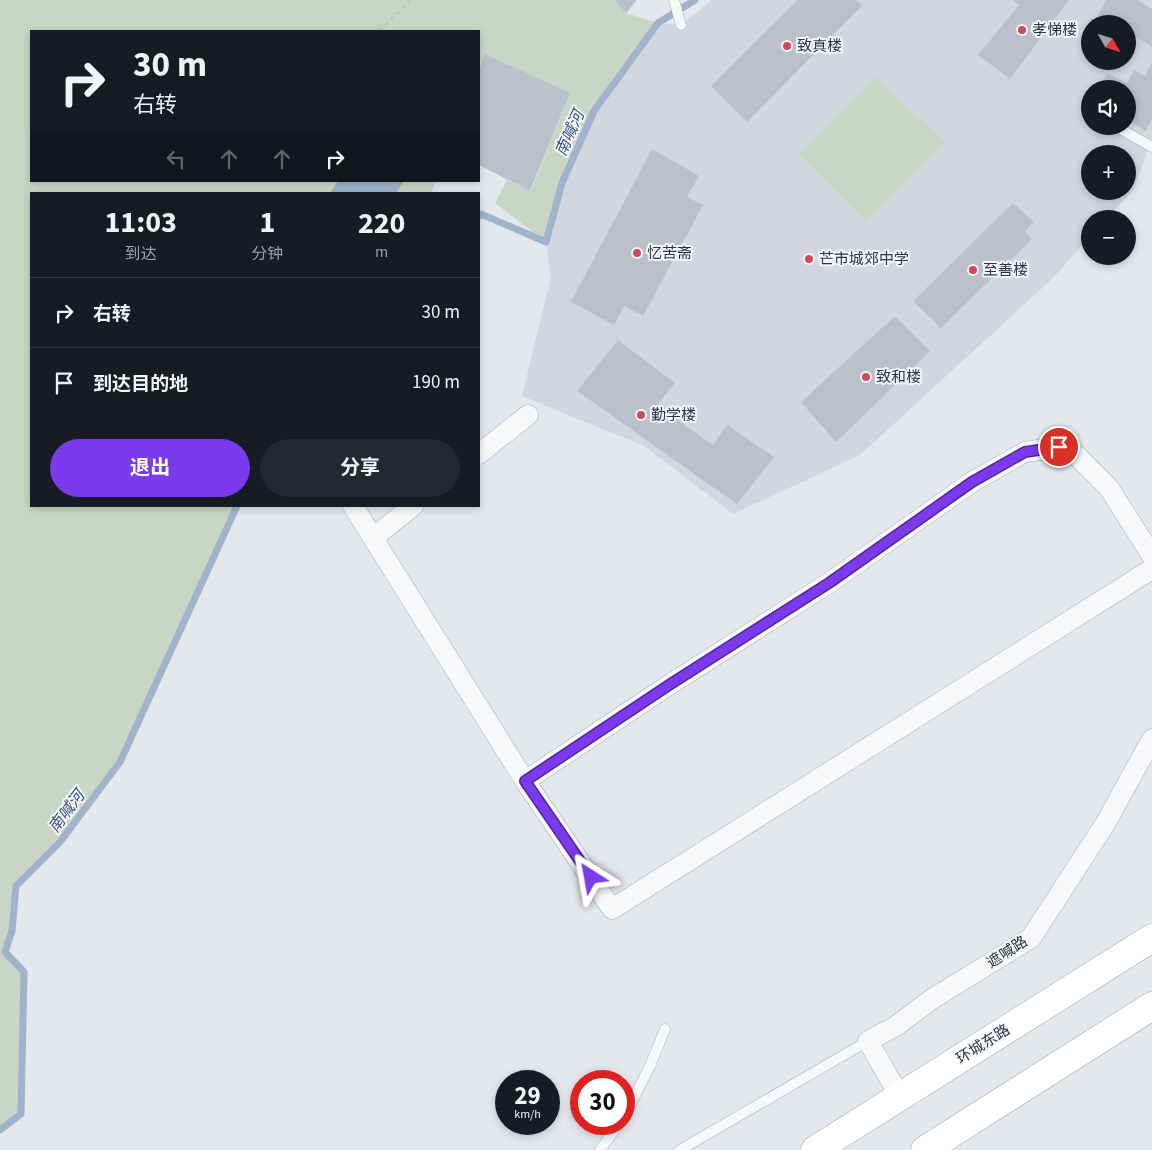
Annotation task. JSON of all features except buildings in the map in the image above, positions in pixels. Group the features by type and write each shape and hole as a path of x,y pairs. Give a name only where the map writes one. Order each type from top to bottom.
{"main road":[{"name":"环城东路","path":"815,1150 1152,938"},
{"path":"925,1150 1152,1006"}],"street":[{"path":"480,453 528,415"},
{"path":"525,781 669,685 829,583 972,482 1025,452 1059,447 1075,454 1109,488 1152,556"},
{"path":"354,507 525,781 612,909 1152,569"},
{"path":"373,538 412,507"},
{"name":"遮喊路","path":"868,1041 896,1026 932,999 1030,938 1105,824 1152,739"},
{"path":"868,1041 900,1097"}],"lane":[{"path":"674,0 681,25"},
{"path":"1131,135 1152,147"},
{"path":"635,1095 650,1066 665,1029"},
{"path":"680,1150 868,1041"},
{"path":"600,1150 611,1135"}],"path":[{"path":"380,30 411,0"}],"shaded area":[{"name":"芒市城郊中学","path":"712,0 1152,0 1152,138 1136,183 1136,145 1081,145 1081,200 1124,200 1114,210 1081,210 1081,247 1051,280 860,455 733,514 644,446 522,396 551,276 546,242 562,183 594,111 658,23 681,25"}],"green space":[{"path":"0,0 614,0 626,13 658,23 594,111 562,183 546,242 495,203 507,180 531,191 570,93 485,55 480,68 480,30 30,30 30,182 436,182 432,192 30,192 30,507 237,507 120,762 60,842 16,886 12,931 5,952 24,972 21,1114 0,1130"},
{"path":"876,77 945,142 866,221 798,153"}],"water":[{"path":"337,182 403,182 396,192 331,192"}],"waterway":[{"name":"南喊河","path":"480,215 546,242 562,183 594,111 658,23 695,0"},
{"name":"南喊河","path":"0,1130 21,1114 24,972 5,952 12,931 16,886 60,842 120,762 237,507"}],"place":[{"name":"孝悌楼","path":"1022,30"},
{"name":"致真楼","path":"787,46"},
{"name":"忆苦斋","path":"637,253"},
{"name":"芒市城郊中学","path":"809,259"},
{"name":"至善楼","path":"973,270"},
{"name":"致和楼","path":"866,377"},
{"name":"勤学楼","path":"641,415"}],"route":[{"path":"591,877 525,781 669,685 829,583 972,482 1025,452 1059,447"}]}
